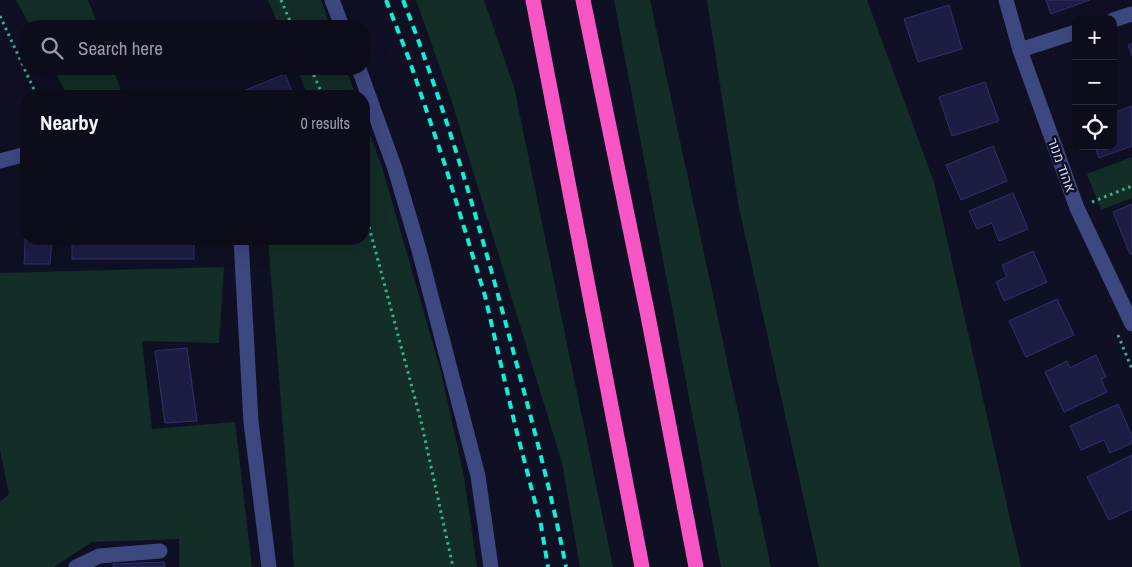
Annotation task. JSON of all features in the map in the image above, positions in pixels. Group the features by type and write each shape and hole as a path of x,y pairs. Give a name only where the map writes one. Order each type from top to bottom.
{"highway":[{"path":"534,0 642,567"},
{"path":"583,0 642,286 696,567"}],"street":[{"path":"332,0 340,20"},
{"name":"אהוד מנור","path":"1006,0 1020,50 1078,208 1132,324"},
{"path":"1117,19 1132,14"},
{"path":"1020,50 1072,33"},
{"path":"361,75 367,90"},
{"path":"370,100 395,169 419,250 478,476 491,567"},
{"path":"0,161 20,156"},
{"path":"242,245 250,414 269,567"},
{"path":"76,567 99,556 160,551"}],"path":[{"path":"281,0 289,20"},
{"path":"0,16 20,59"},
{"path":"27,75 34,90"},
{"path":"314,75 320,90"},
{"path":"1078,208 1132,186"},
{"path":"370,230 421,421 453,567"}],"green space":[{"path":"16,0 88,0 96,20 27,20"},
{"path":"268,0 321,0 328,20 276,20"},
{"path":"416,0 484,0 514,87 613,567 580,567 562,463 451,99"},
{"path":"614,0 650,0 771,567 721,567"},
{"path":"707,0 867,0 934,182 1021,567 819,567 739,208"},
{"path":"56,75 115,75 121,90 65,90"},
{"path":"299,75 348,75 354,90 306,90"},
{"path":"370,135 382,167 441,372 464,476 477,567 294,567 268,245 370,245"},
{"path":"1132,157 1132,198 1101,210 1087,174"},
{"path":"224,267 219,343 142,341 152,429 235,422 252,567 179,567 179,539 92,542 54,567 0,567 0,502 9,494 0,450 0,273"}],"building":[{"path":"1046,0 1090,0 1051,14"},
{"path":"949,5 962,49 918,62 904,19"},
{"path":"1132,43 1132,56 1128,45"},
{"path":"285,75 292,90 246,90"},
{"path":"985,82 999,121 952,136 939,97"},
{"path":"1132,106 1132,146 1099,158 1096,150 1117,150 1117,112"},
{"path":"993,146 1007,181 961,200 946,165"},
{"path":"1013,193 1028,229 999,241 992,223 977,229 969,211"},
{"path":"1132,204 1132,254 1130,254 1113,212"},
{"path":"25,245 52,245 50,264 24,264"},
{"path":"72,245 194,245 194,259 72,259"},
{"path":"1033,251 1047,282 1004,301 996,282 1007,277 1002,265"},
{"path":"1057,299 1074,335 1026,357 1009,321"},
{"path":"187,348 197,421 165,423 155,351"},
{"path":"1096,355 1106,377 1101,379 1107,392 1064,412 1045,372 1067,361 1070,368"},
{"path":"1118,404 1132,436 1132,443 1110,453 1104,440 1081,450 1070,426"},
{"path":"1132,455 1132,509 1109,520 1087,477"},
{"path":"164,562 165,567 113,567 113,564"}],"railway":[{"path":"386,0 409,59 445,165 485,296 515,425 541,525 548,567"},
{"path":"403,0 435,87 477,220 535,434 555,513 566,567"}]}
